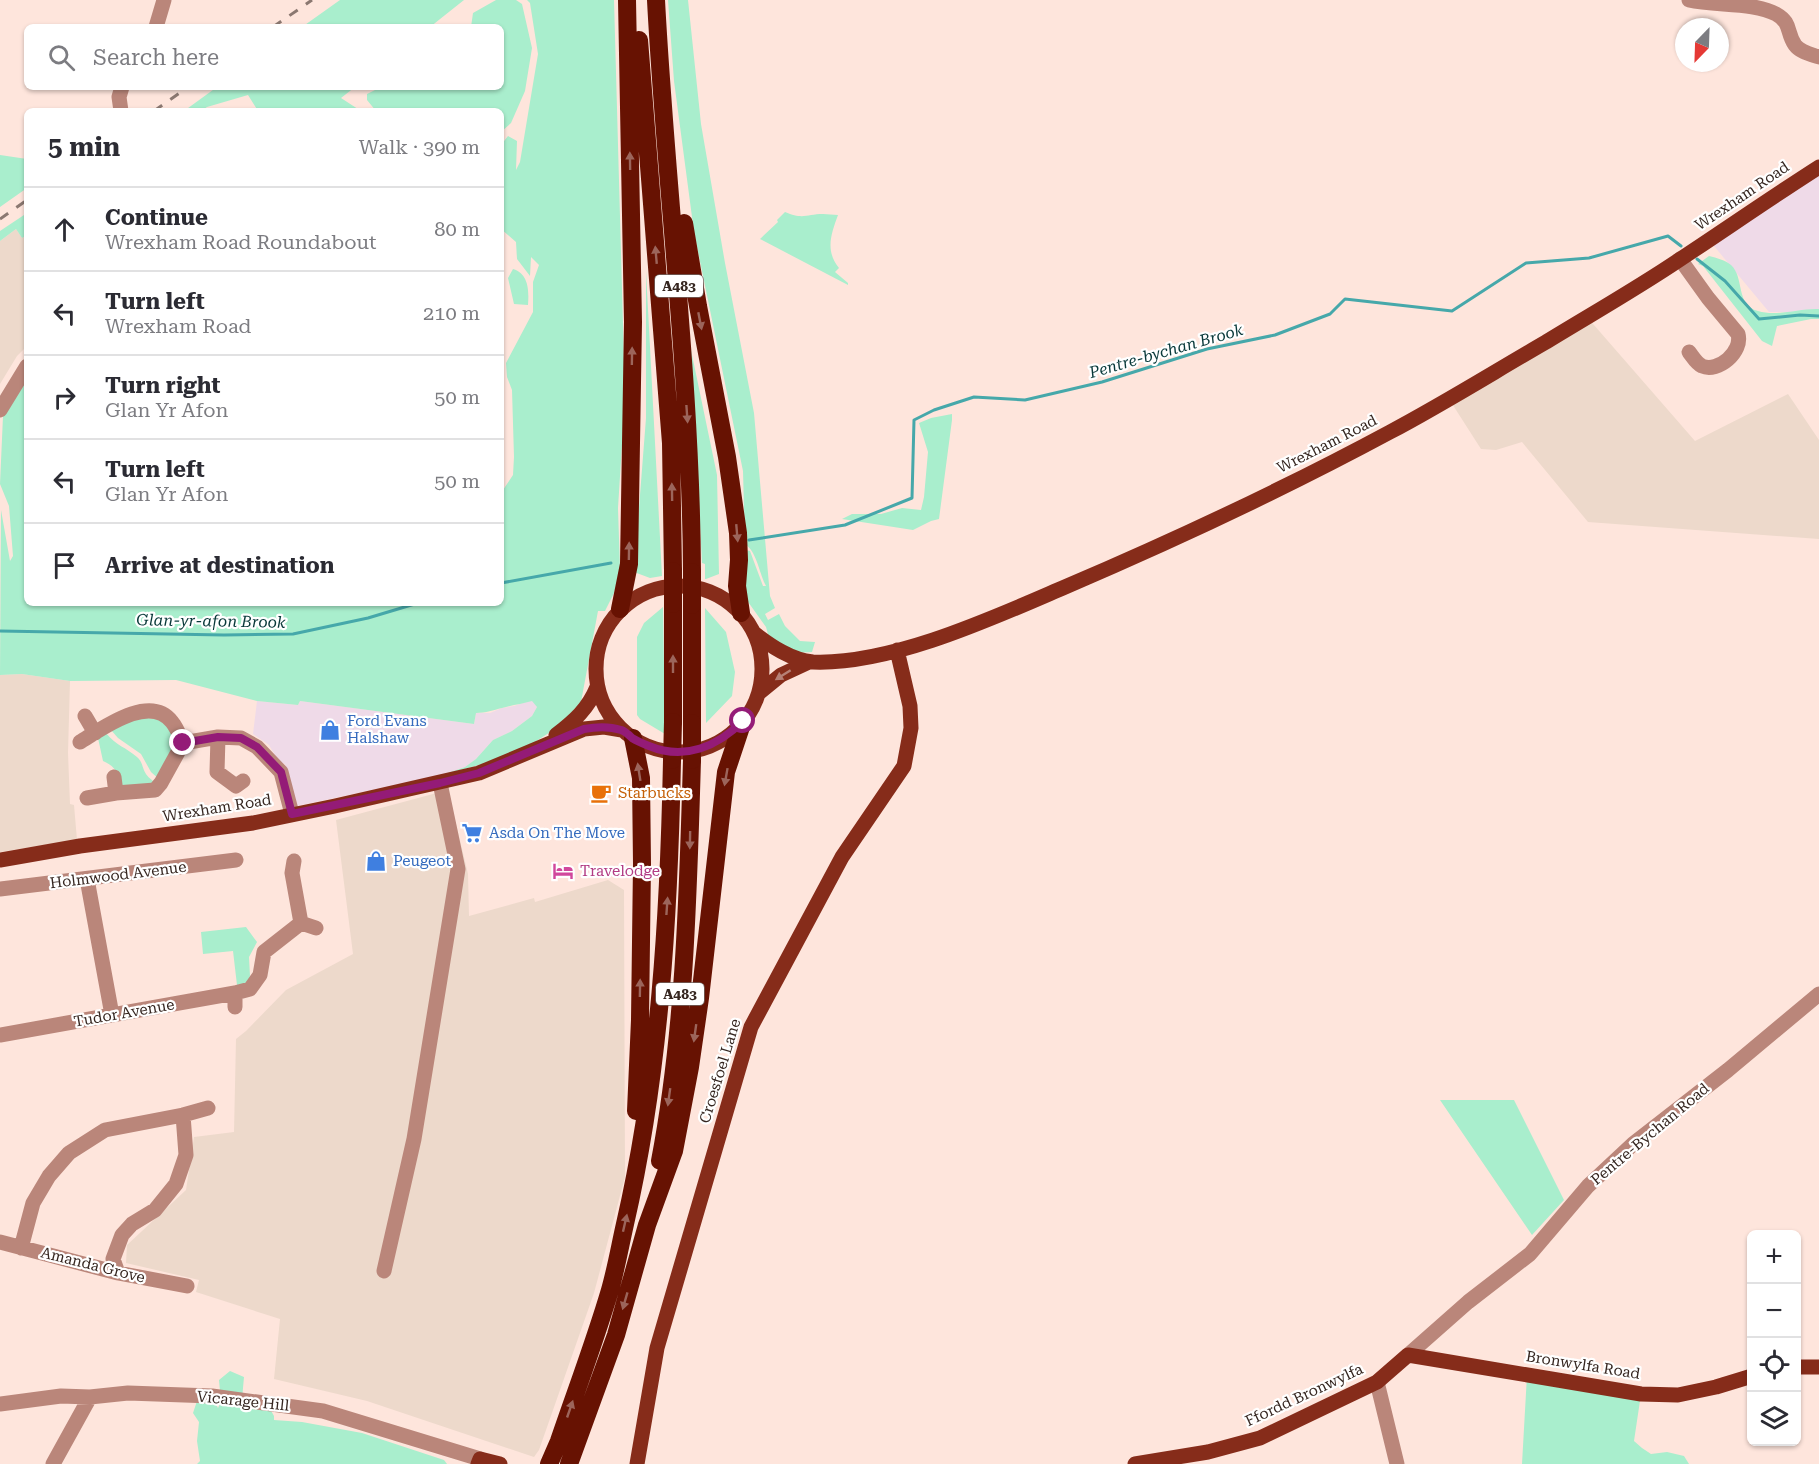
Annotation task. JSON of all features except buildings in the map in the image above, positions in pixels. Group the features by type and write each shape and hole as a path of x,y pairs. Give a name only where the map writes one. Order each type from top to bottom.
{"highway":[{"path":"620,609 629,564 633,322 627,0"},
{"name":"A483","path":"549,1464 560,1441 610,1289 632,1193 654,1060 664,961 671,825 673,722 670,443 637,0"},
{"name":"A483","path":"569,1464 616,1335 647,1225 662,1149 676,1039 685,933 692,760 692,513 686,390 660,76 656,0"},
{"path":"660,76 698,306 727,457 738,533 737,585 741,613"},
{"path":"647,1225 674,1151 690,1067 702,986 726,772 743,721"},
{"path":"628,734 641,778 642,864 640,1020 632,1193"}],"main road":[{"name":"Wrexham Road","path":"759,693 781,675 809,662 865,657 897,650 939,638 1016,608 1133,558 1315,470 1465,390 1680,259 1819,167"},
{"path":"668,586 695,587 720,596 741,613 754,633 759,648 762,678 759,693 752,708 729,735 711,745 692,751 671,751 651,747 628,734 607,710 597,687 596,659 604,632 620,609 642,594 668,586"},
{"name":"Wrexham Road","path":"754,633 769,645 809,662"},
{"name":"Croesfoel Lane","path":"637,1464 657,1348 751,1027 842,857 904,766 911,728 910,706 897,650"},
{"name":"Wrexham Road","path":"539,748 576,719 592,699 597,687"},
{"name":"Wrexham Road","path":"0,860 80,846 253,823 440,783 479,773 593,727 628,734"},
{"name":"Bronwylfa Road","path":"1408,1355 1641,1394 1678,1395 1747,1378"},
{"name":"Ffordd Bronwylfa","path":"1135,1464 1208,1452 1260,1438 1377,1382 1408,1355"},
{"path":"1801,1367 1819,1366"},
{"path":"479,1461 500,1464"}],"street":[{"path":"157,24 164,0"},
{"path":"1689,0 1761,9 1774,13 1784,19 1795,46 1805,53 1819,57"},
{"path":"121,90 119,97 121,108"},
{"path":"1680,259 1738,334 1740,341 1729,360 1710,367 1703,366 1689,352"},
{"path":"0,410 24,371"},
{"path":"80,742 124,717 149,710 167,717 173,723 183,743"},
{"path":"85,716 95,733"},
{"path":"183,743 218,737 241,738 257,747 281,772 292,814"},
{"path":"218,737 217,772 236,786 243,781"},
{"path":"87,798 155,790 183,743"},
{"path":"114,777 116,793"},
{"path":"384,1271 414,1139 458,869 440,783"},
{"name":"Holmwood Avenue","path":"0,889 236,860"},
{"path":"289,869 301,924 316,928"},
{"path":"87,879 112,1015"},
{"name":"Tudor Avenue","path":"0,1035 112,1015 235,1000 250,989 260,975 264,952 301,924"},
{"name":"Pentre-Bychan Road","path":"1408,1355 1468,1302 1530,1254 1588,1186 1633,1144 1728,1070 1819,994"},
{"path":"21,1248 33,1203 49,1176 69,1153 105,1130 183,1115 208,1107"},
{"path":"118,1273 113,1259 122,1234 132,1224 155,1210 176,1184 186,1155 183,1115"},
{"name":"Amanda Grove","path":"0,1242 118,1273 187,1286"},
{"path":"1377,1382 1397,1464"},
{"name":"Vicarage Hill","path":"0,1404 62,1396 90,1397 128,1393 212,1396 292,1405 323,1411 479,1461"},
{"path":"53,1464 90,1397"}],"shaded area":[{"path":"1819,167 1819,312 1769,312 1709,240"},
{"path":"16,229 22,238 24,237 24,349 17,356 0,384 0,241"},
{"path":"1587,317 1695,441 1788,394 1819,440 1819,539 1588,522 1522,442 1496,450 1481,449 1449,399"},
{"path":"22,674 70,681 68,753 70,804 74,805 77,840 0,852 0,675"},
{"path":"532,700 537,707 532,716 512,731 493,740 476,759 465,767 439,776 297,806 285,764 279,762 269,745 253,734 257,701 298,705 300,701 474,724 476,713 490,713"},
{"path":"448,790 468,874 469,916 534,898 535,902 608,880 624,890 625,1177 594,1293 539,1450 534,1457 367,1401 274,1379 280,1319 196,1292 199,1280 126,1263 127,1245 186,1190 194,1137 234,1132 236,1039 286,990 353,954 336,820"}],"green space":[{"path":"340,0 464,0 434,24 306,24"},
{"path":"496,0 516,0 522,4 532,48 525,91 511,123 504,129 504,108 374,108 367,100 367,94 375,90 504,90 504,24 471,24 473,13"},
{"path":"527,0 614,0 625,397 618,508 620,569 614,593 605,611 598,611 581,702 558,727 524,749 497,760 439,776 465,767 476,759 493,740 512,731 532,716 537,707 532,701 476,713 474,724 300,701 298,705 257,701 176,680 70,681 22,674 0,675 1,510 10,561 13,556 9,506 0,484 3,416 24,380 24,606 504,606 504,488 513,475 514,457 512,390 507,377 506,363 533,312 533,282 539,265 531,257 530,276 517,259 516,242 504,232 504,141 508,136 517,141 516,170 520,162 538,54 530,3"},
{"path":"668,0 688,0 701,124 754,413 770,596 775,608 765,614 768,620 779,614 785,626 800,641 815,642 812,652 791,653 769,638 766,627 746,599 745,550 750,551 763,586 766,586 755,557 745,544 743,471 694,232 674,81"},
{"path":"213,90 351,90 341,98 356,108 256,108 248,95 206,108 188,108"},
{"path":"0,155 24,159 24,190 0,207"},
{"path":"785,212 801,216 838,215 831,249 839,268 835,272 848,285 760,239"},
{"path":"24,215 24,237 22,238 16,229 0,241 0,231"},
{"path":"1709,256 1724,260 1731,265 1738,277 1743,297 1751,308 1765,313 1819,309 1819,319 1777,326 1772,346 1762,341 1703,266 1698,264"},
{"path":"513,269 525,279 528,289 528,305 514,304 508,278"},
{"path":"646,271 662,576 650,578 634,572 646,418"},
{"path":"691,350 717,475 719,574 706,579 705,564 702,563"},
{"path":"952,414 939,519 913,530 842,519 852,514 881,514 902,508 921,510 928,452 919,423"},
{"path":"663,607 665,734 637,715 637,637 644,623"},
{"path":"705,608 726,632 735,672 732,696 706,723"},
{"path":"140,717 163,720 177,738 160,780 151,772 141,754 118,738 111,730"},
{"path":"106,733 113,741 137,757 147,775 156,783 131,789 122,785 115,770 103,761 98,738"},
{"path":"246,927 257,942 249,957 250,976 247,984 237,985 233,951 203,954 201,932"},
{"path":"1440,1100 1514,1100 1564,1200 1532,1235"},
{"path":"230,1371 244,1377 241,1410 269,1407 274,1420 302,1422 362,1433 444,1460 447,1464 197,1464 200,1461 197,1441 199,1422 193,1413 198,1398 214,1401 218,1408 221,1402 219,1380"},
{"path":"1527,1375 1641,1394 1634,1441 1651,1454 1667,1452 1684,1456 1689,1464 1522,1464"}],"waterway":[{"name":"Pentre-bychan Brook","path":"749,540 845,525 912,498 914,420 934,410 974,397 1025,400 1102,382 1207,349 1275,335 1330,314 1345,299 1452,311 1526,263 1589,258 1668,236 1681,246"},
{"name":"Pentre-bychan Brook","path":"1697,259 1725,281 1759,319 1800,315 1819,316"},
{"name":"Glan-yr-afon Brook","path":"504,582 611,563"},
{"name":"Glan-yr-afon Brook","path":"0,631 293,634 368,618 408,606"}],"railway":[{"path":"277,24 312,0"},
{"path":"158,108 184,90"},
{"path":"0,219 24,202"}],"place":[{"name":"Ford Evans Halshaw","path":"330,730"},
{"name":"Starbucks","path":"601,793"},
{"name":"Asda On The Move","path":"472,833"},
{"name":"Peugeot","path":"376,861"},
{"name":"Travelodge","path":"563,871"}],"route":[{"path":"183,743 218,737 241,738 257,747 281,772 292,814 479,773 593,727 622,730 651,747 671,751 692,751 711,745 729,735 743,721"}]}
